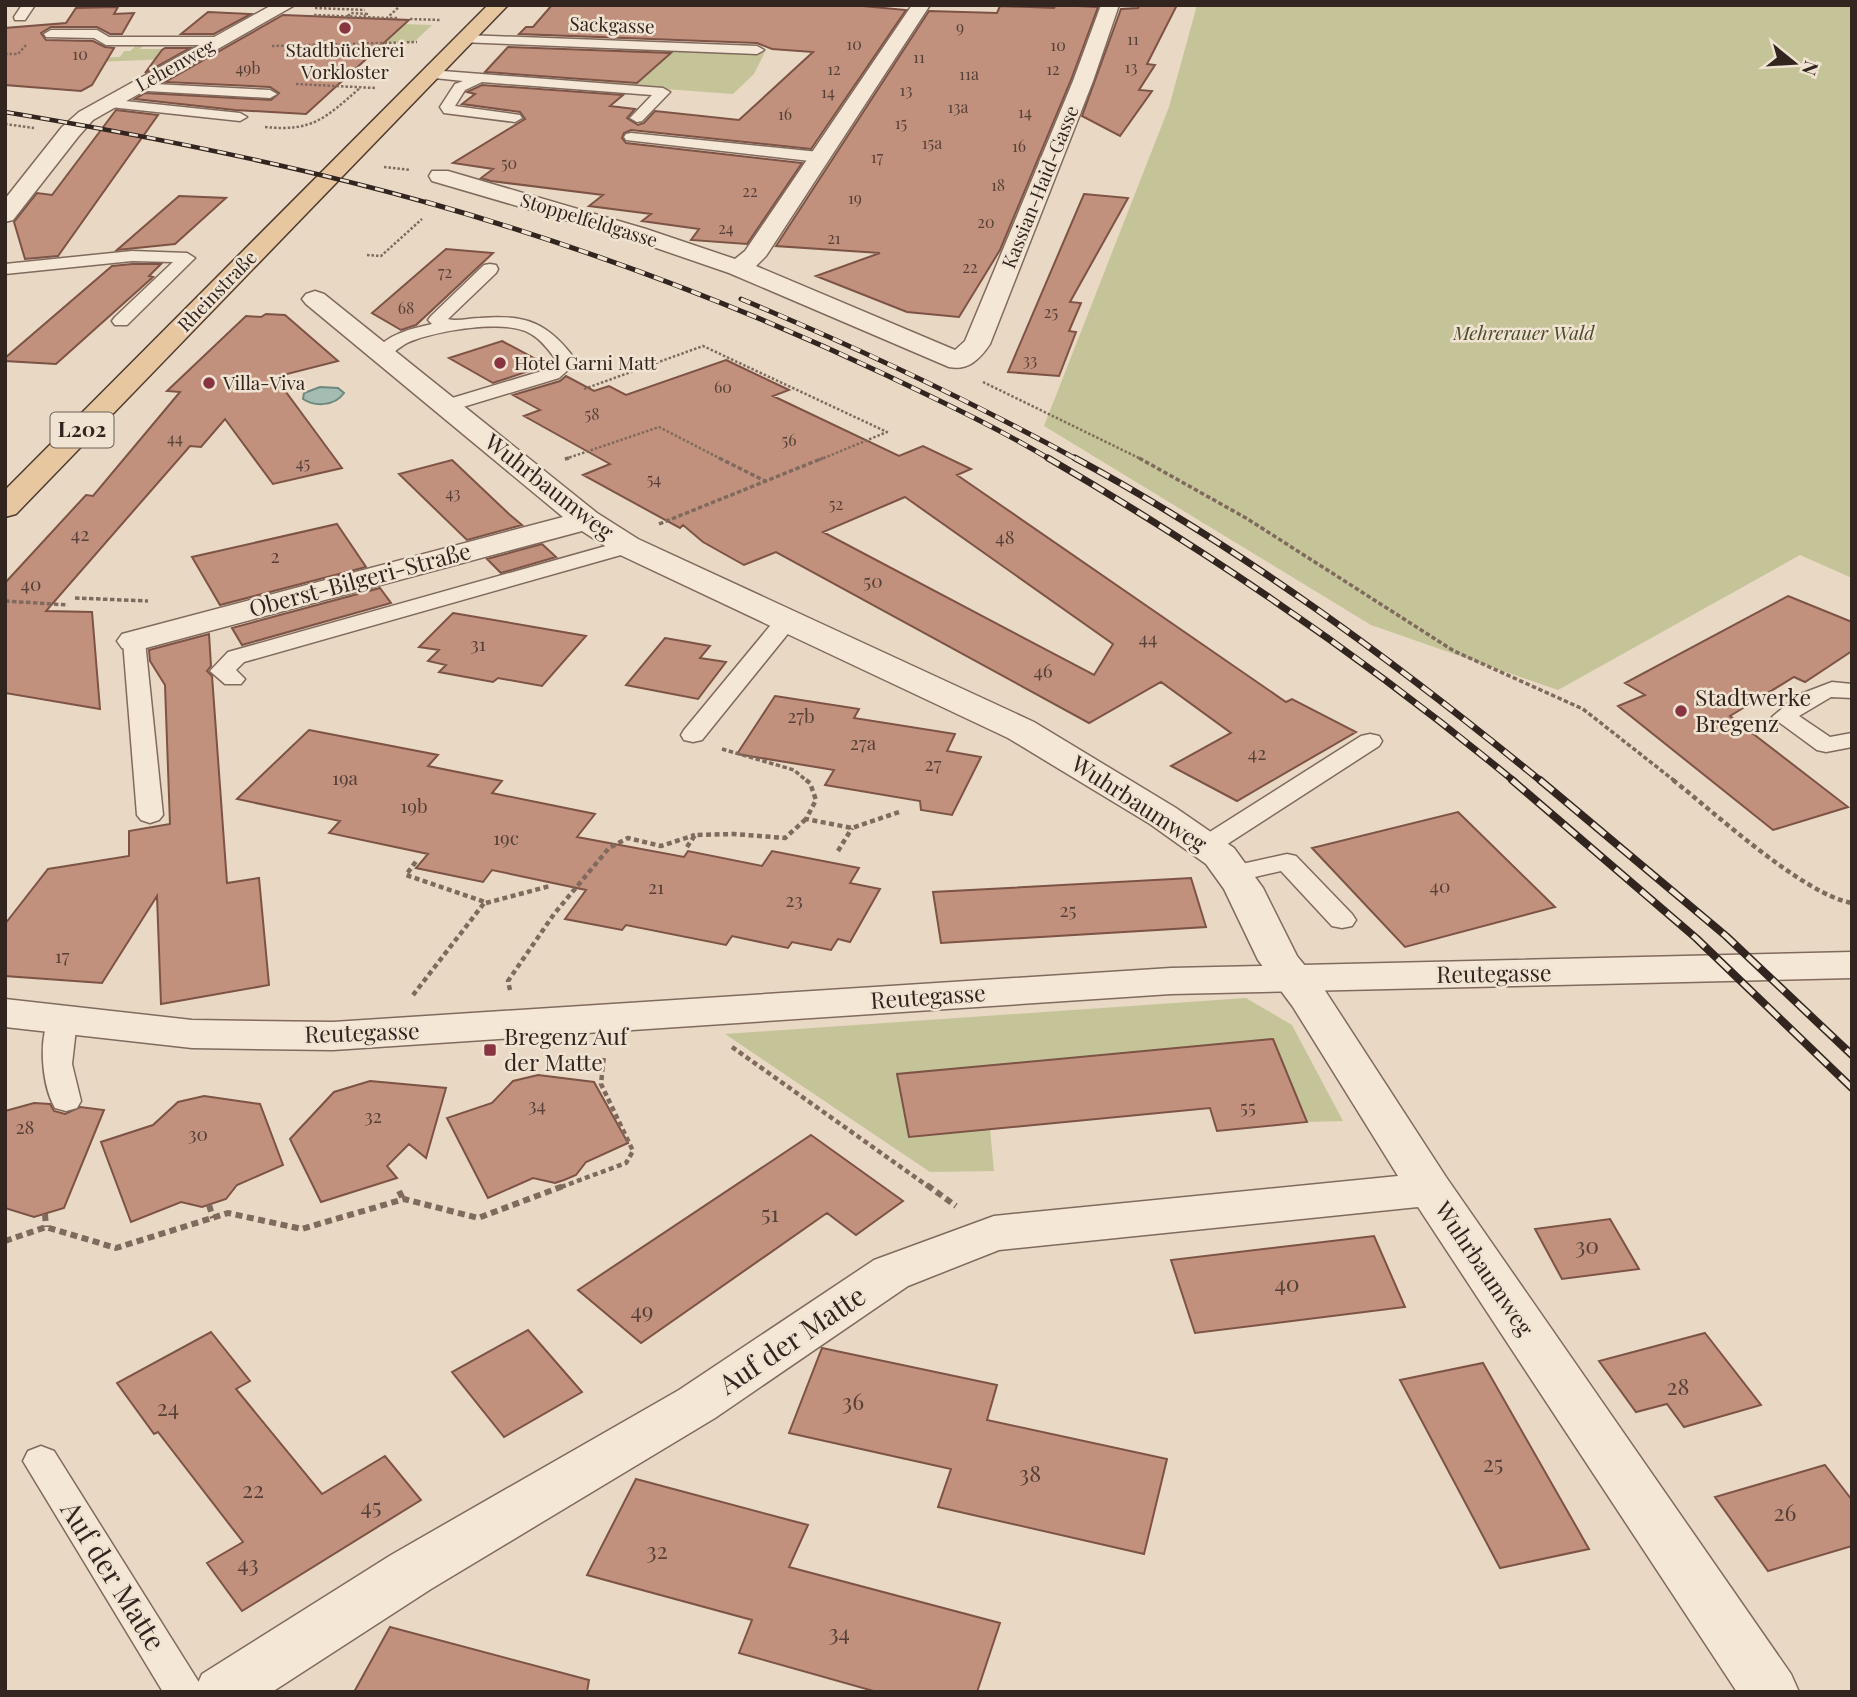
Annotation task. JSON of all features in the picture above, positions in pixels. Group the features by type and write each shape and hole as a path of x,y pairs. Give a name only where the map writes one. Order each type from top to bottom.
{"main road":[{"name":"Rheinstraße","path":"5,508 499,5"}],"street":[{"name":"Lehenweg","path":"5,215 70,132 86,116 286,5"},
{"path":"738,268 754,256 921,5"},
{"name":"Kassian-Haid-Gasse","path":"959,361 977,344 1083,81 1110,5"},
{"name":"Stoppelfeldgasse","path":"440,176 639,234 738,268 959,361"},
{"name":"Wuhrbaumweg","path":"315,299 586,520 627,546 1021,730 1163,816 1220,856 1243,888 1279,960 1293,976 1430,1189 1770,1692"},
{"name":"Oberst-Bilgeri-Straße","path":"134,641 586,520"},
{"name":"Reutegasse","path":"5,1013 192,1034 333,1036 1019,990 1293,976 1852,965"},
{"name":"Auf der Matte","path":"223,1692 411,1572 696,1405 891,1273 994,1233 1430,1189"}],"lane":[{"path":"20,17 29,5"},
{"path":"51,34 97,34 107,41 211,45"},
{"name":"Sackgasse","path":"465,39 757,50"},
{"path":"430,75 663,92 637,118"},
{"path":"480,78 460,87 447,107 449,110 515,118"},
{"path":"135,87 270,94"},
{"path":"106,103 240,117"},
{"path":"631,137 819,157"},
{"path":"5,269 132,256 187,258 121,321"},
{"path":"446,326 437,320 490,269"},
{"path":"383,352 398,340 446,326 511,323 537,329 568,362 552,374 446,405"},
{"path":"233,679 222,671 236,657 627,546"},
{"path":"693,735 787,620"},
{"path":"134,641 150,815"},
{"path":"1852,691 1844,689 1814,693 1784,718 1826,745 1852,740"},
{"path":"1206,846 1370,741"},
{"path":"1233,874 1287,862 1342,920"},
{"path":"62,1020 57,1064 66,1101"},
{"name":"Auf der Matte","path":"41,1461 185,1692"}],"path":[{"path":"387,18 401,5"},
{"path":"329,9 365,10"},
{"path":"314,15 397,18"},
{"path":"410,19 440,20 435,25"},
{"path":"211,45 425,42"},
{"path":"240,117 241,123 293,131 313,127 361,87"},
{"path":"329,108 335,108"},
{"path":"367,255 382,256 422,219"},
{"path":"575,392 703,346 887,432 656,525 627,546"},
{"path":"959,361 973,377 1149,462 1235,512 1454,651 1583,709 1796,876 1835,900 1852,904"},
{"path":"526,472 659,427 766,482"},
{"path":"5,601 68,606"},
{"path":"513,1000 508,981 526,952 609,848 628,838 661,846 695,835 734,834 785,838 806,819 816,800 810,783 794,770 726,751 693,735"},
{"path":"806,819 852,828 899,812"},
{"path":"838,851 852,828"},
{"path":"687,847 695,835"},
{"path":"417,860 406,875 485,903 550,886"},
{"path":"412,996 485,903"},
{"path":"730,1045 994,1233"},
{"path":"5,1241 46,1227 117,1248 228,1213 302,1229 402,1199 478,1218 566,1183 626,1163 633,1151 601,1084 604,1049"},
{"path":"399,1191 402,1199"},
{"path":"209,1205 213,1217"},
{"path":"44,1214 46,1227"}],"green space":[{"name":"Mehrerauer Wald","path":"1197,5 1852,5 1852,578 1800,555 1558,690 1371,625 1044,426 1169,107"},
{"path":"404,24 432,25 414,42 255,47 231,43 273,42"},
{"path":"195,44 199,46 190,51 165,51 160,58 173,58 169,59 96,62 36,60 120,57 124,51 130,51 137,45 144,45 140,49 183,49"},
{"path":"628,46 765,52 754,74 733,94 557,81 574,67 623,54"},
{"path":"1246,998 1292,1025 1343,1121 1307,1122 1273,1039 898,1074 909,1137 990,1129 994,1171 930,1172 725,1034"}],"shaded area":[{"path":"320,387 338,388 344,393 335,401 325,404 303,399 304,393"}],"building":[{"path":"552,5 852,5 906,10 811,149 631,130 624,133 622,138 626,143 802,163 747,244 691,240 699,229 642,221 651,214 589,206 603,195 491,181 481,178 493,169 453,163 525,119 520,112 462,104 475,94 467,92 482,85 623,95 610,106 635,109 627,118 638,125 644,123 655,111 739,120 813,52 772,49 757,43 519,34 526,27 533,27"},
{"path":"1056,5 1098,7 1071,80 1000,250 959,317 907,312 816,276 880,253 776,246 929,11 997,13 1000,6 1054,8"},
{"path":"1140,5 1177,5 1147,64 1155,65 1139,90 1152,91 1120,136 1082,116 1121,9 1138,8"},
{"path":"118,7 114,14 134,13 122,34 110,34 97,27 51,27 41,33 46,40 93,41 114,48 92,85 81,91 5,85 5,28 66,23 76,8"},
{"path":"208,12 251,14 214,34 181,34"},
{"path":"283,15 409,20 306,114 235,110 135,99 145,93 271,100 279,93 270,87 165,82"},
{"path":"508,47 671,53 637,83 485,72"},
{"path":"190,48 145,73 162,50"},
{"path":"116,110 158,115 58,256 25,259 14,222 37,193 52,195"},
{"path":"1084,194 1128,198 1070,302 1081,303 1069,331 1076,332 1059,376 1008,372"},
{"path":"179,196 226,198 175,244 117,250"},
{"path":"446,249 493,253 416,325 401,330 372,313"},
{"path":"161,264 149,276 153,277 56,364 5,361 5,358 112,266"},
{"path":"266,314 285,315 338,361 275,377 342,468 273,484 225,419 201,447 190,446 46,611 92,612 100,709 5,693 5,583 86,495 93,496 180,392 167,391 246,316 261,317"},
{"name":"Hotel Garni Matt","path":"502,341 547,365 493,383 449,358"},
{"path":"726,360 789,390 773,396 899,456 923,446 971,469 957,475 1286,702 1292,699 1356,732 1237,801 1171,766 1231,733 1161,682 1089,723 776,552 744,565 703,542 683,525 680,528 583,475 610,464 524,416 540,410 513,395 560,381 566,376 594,391 609,386 626,395","holes":["905,497 1113,644 1094,675 823,532"]},
{"path":"452,460 522,525 467,540 399,474"},
{"path":"337,524 366,567 220,605 192,557"},
{"path":"542,544 556,557 501,573 487,559"},
{"path":"380,588 391,603 242,645 232,628"},
{"name":"Stadtwerke Bregenz","path":"1788,596 1852,622 1852,651 1805,682 1794,677 1730,716 1848,807 1773,830 1618,706 1645,695 1625,683"},
{"path":"453,613 586,636 542,686 498,678 493,682 439,672 446,665 428,661 439,650 419,647"},
{"path":"209,634 211,666 207,671 212,676 227,883 259,878 269,985 161,1004 157,896 102,983 5,976 5,924 48,869 129,856 129,831 170,824 165,685 150,661 149,650"},
{"path":"665,638 710,646 700,658 726,662 698,699 626,685"},
{"path":"775,696 859,709 854,718 955,734 947,751 981,757 952,815 921,810 920,801 825,785 834,770 737,754"},
{"path":"309,730 438,755 428,766 502,781 492,793 595,814 577,837 684,857 688,851 762,866 772,851 859,868 850,883 880,889 850,942 838,939 831,950 792,942 788,948 732,936 726,945 626,925 622,930 565,919 586,890 492,870 483,882 416,868 428,854 329,833 340,821 237,799"},
{"path":"1458,812 1555,907 1405,947 1312,848"},
{"path":"1191,878 1206,927 941,943 933,892"},
{"path":"1273,1039 1307,1122 1217,1131 1210,1108 909,1137 897,1074"},
{"path":"538,1075 594,1082 628,1143 586,1162 576,1175 564,1180 555,1183 533,1178 488,1198 447,1118 492,1103 513,1081"},
{"path":"370,1081 446,1088 426,1158 409,1144 387,1166 397,1178 321,1202 290,1139 334,1092"},
{"path":"204,1096 260,1104 283,1165 237,1185 226,1199 202,1207 181,1202 131,1222 101,1142 153,1125 178,1102"},
{"path":"34,1103 50,1104 54,1111 65,1114 80,1107 104,1110 64,1208 34,1217 5,1208 5,1111"},
{"path":"811,1135 903,1201 856,1235 827,1213 641,1343 578,1290"},
{"path":"1610,1219 1639,1269 1562,1279 1535,1229"},
{"path":"1374,1236 1405,1307 1195,1333 1171,1260"},
{"path":"528,1330 582,1392 504,1437 452,1372"},
{"path":"211,1332 250,1381 236,1389 322,1494 385,1456 421,1500 242,1611 207,1563 243,1542 158,1432 154,1434 117,1383"},
{"path":"1705,1333 1761,1405 1684,1427 1667,1404 1636,1412 1599,1361"},
{"path":"822,1348 997,1385 987,1420 1167,1459 1144,1554 938,1507 951,1469 789,1433"},
{"path":"1483,1363 1589,1549 1500,1568 1400,1380"},
{"path":"1825,1465 1852,1500 1852,1546 1768,1571 1715,1497"},
{"path":"636,1479 808,1525 789,1567 1000,1623 977,1692 877,1692 739,1653 752,1620 587,1575"},
{"path":"390,1627 589,1680 587,1692 354,1692"}],"railway":[{"path":"5,112 220,152 432,204"},
{"path":"426,202 544,238 717,301 886,375 949,405 1051,460"},
{"path":"741,299 912,375 1078,460"},
{"path":"1048,458 1109,494 1288,610 1460,737 1515,782"},
{"path":"1075,458 1197,529 1257,568 1374,651 1542,782"},
{"path":"1512,780 1696,938 1852,1088"},
{"path":"1540,780 1726,936 1852,1055"}],"place":[{"name":"Stadtbücherei Vorkloster","path":"345,28"},
{"name":"Hotel Garni Matt","path":"500,363"},
{"name":"Villa-Viva","path":"209,383"},
{"name":"Stadtwerke Bregenz","path":"1681,711"},
{"name":"Bregenz Auf der Matte","path":"490,1050"}]}
